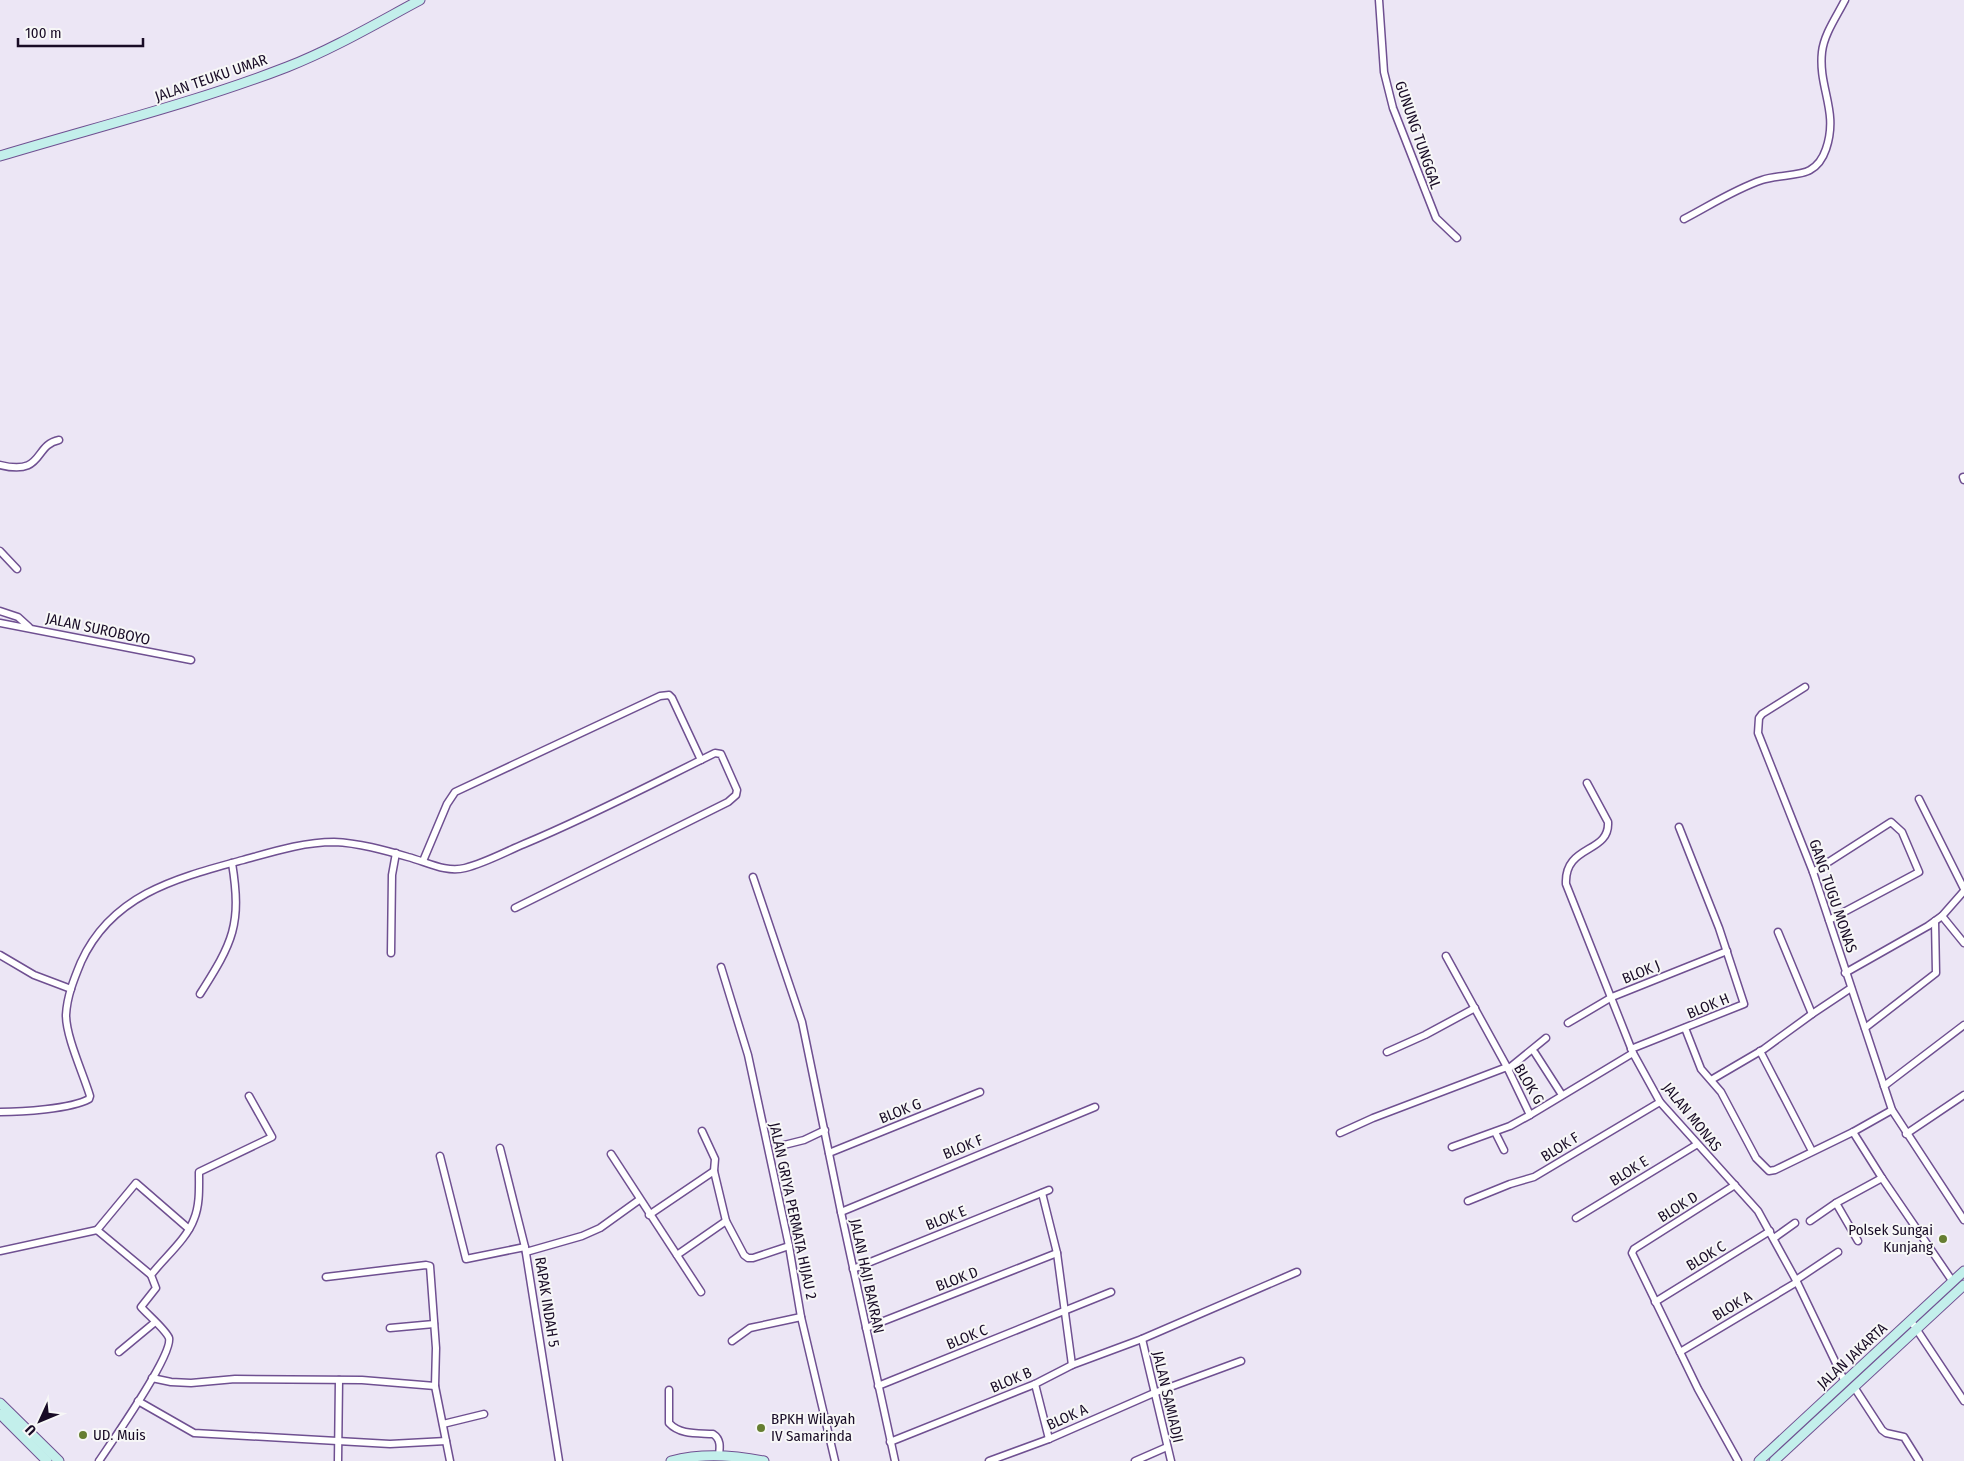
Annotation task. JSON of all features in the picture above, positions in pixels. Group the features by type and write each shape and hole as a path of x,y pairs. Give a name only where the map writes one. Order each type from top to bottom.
{"main road":[{"name":"JALAN TEUKU UMAR","path":"0,156 191,100 264,76 322,51 420,0"},
{"name":"JALAN JAKARTA","path":"1759,1461 1964,1272"},
{"name":"JALAN JAKARTA","path":"1774,1461 1964,1285"},
{"path":"0,1403 59,1461"},
{"path":"0,1414 47,1461"},
{"path":"670,1461 695,1456 719,1455 764,1461"}],"street":[{"name":"GUNUNG TUNGGAL","path":"1379,0 1384,72 1393,108 1436,218 1457,238"},
{"path":"1684,219 1760,181 1776,176 1806,172 1822,160 1832,130 1823,76 1822,52 1830,30 1845,0"},
{"path":"0,464 24,467 30,465 40,457 49,444 59,440"},
{"path":"0,552 17,569"},
{"path":"0,611 18,617 30,628"},
{"name":"JALAN SUROBOYO","path":"0,623 191,660"},
{"name":"GANG TUGU MONAS","path":"1804,687 1762,714 1758,723 1758,733 1813,872 1892,1110 1964,1220"},
{"path":"424,861 447,804 455,792 660,696 669,695 672,698 701,760"},
{"path":"0,1112 37,1110 89,1099 67,1025 66,1013 71,989 83,958 99,932 120,911 137,898 182,877 268,853 321,843 356,844 453,870 474,865 573,824 715,753 721,754 736,790 733,798 514,908"},
{"name":"JALAN MONAS","path":"1587,783 1608,822 1607,835 1571,861 1567,867 1566,884 1632,1051 1660,1102 1752,1204 1770,1231 1797,1281 1845,1382"},
{"path":"1846,973 1935,921 1942,916 1964,890 1919,799"},
{"path":"1813,872 1890,822 1902,832 1919,872 1829,920"},
{"path":"1679,827 1727,951"},
{"path":"390,953 392,875 396,854"},
{"path":"200,994 230,945 236,905 232,863"},
{"name":"JALAN HAJI BAKRAN","path":"753,877 802,1022 895,1461"},
{"path":"1942,916 1964,943"},
{"path":"1864,1028 1936,973 1935,921"},
{"path":"1778,932 1812,1014"},
{"name":"BLOK J","path":"1568,1023 1612,997 1727,951"},
{"name":"BLOK H","path":"1685,1028 1744,1004 1727,951"},
{"path":"0,955 34,975 71,989"},
{"path":"1446,956 1507,1068 1515,1065 1524,1055 1546,1038"},
{"name":"JALAN GRIYA PERMATA HIJAU 2","path":"720,967 748,1055 789,1246 801,1317 835,1461"},
{"path":"1710,1080 1760,1051 1851,988"},
{"path":"1387,1052 1425,1035 1475,1008"},
{"path":"1884,1086 1964,1025"},
{"path":"1685,1028 1701,1069 1721,1092 1759,1164 1769,1170 1775,1170 1853,1132 1892,1110"},
{"name":"BLOK G","path":"1340,1133 1507,1068 1530,1116 1632,1051 1685,1028"},
{"path":"1760,1051 1812,1151"},
{"path":"1535,1053 1562,1095"},
{"name":"BLOK G","path":"829,1152 980,1092"},
{"path":"1906,1134 1964,1095"},
{"path":"151,1275 189,1229 195,1218 199,1172 272,1137 249,1096"},
{"name":"BLOK F","path":"1468,1202 1510,1184 1534,1177 1660,1102"},
{"name":"BLOK F","path":"841,1212 1095,1107"},
{"path":"1452,1147 1495,1132 1530,1116"},
{"path":"784,1145 804,1140 824,1130"},
{"path":"702,1132 715,1159 714,1171 726,1221 744,1255 748,1258 753,1258 789,1246"},
{"path":"1495,1132 1504,1150"},
{"path":"1853,1132 1953,1282"},
{"name":"BLOK E","path":"1576,1218 1696,1144"},
{"name":"RAPAK INDAH 5","path":"500,1148 526,1250 559,1461"},
{"path":"611,1154 649,1215 702,1292"},
{"path":"440,1156 466,1259 526,1250 582,1236 600,1228 640,1200"},
{"path":"649,1215 714,1171"},
{"path":"1810,1221 1836,1203 1882,1178"},
{"path":"0,1251 97,1230 136,1182 189,1229"},
{"name":"BLOK D","path":"1655,1302 1632,1255 1634,1249 1735,1186"},
{"name":"BLOK E","path":"853,1269 1049,1190"},
{"path":"1042,1193 1057,1253 1072,1365"},
{"path":"1836,1203 1858,1242"},
{"path":"677,1255 726,1221"},
{"path":"1774,1238 1795,1223"},
{"path":"97,1230 151,1275 156,1288 141,1307 154,1323 165,1332 169,1345 163,1361 99,1461"},
{"name":"BLOK C","path":"1655,1302 1770,1231"},
{"path":"1797,1281 1838,1252"},
{"name":"BLOK D","path":"866,1328 1057,1253"},
{"path":"326,1277 428,1265 434,1324 436,1386 450,1461"},
{"name":"BLOK B","path":"890,1442 1035,1384 1072,1365 1142,1340 1297,1272"},
{"name":"BLOK A","path":"1680,1352 1797,1281"},
{"name":"BLOK C","path":"878,1386 1111,1292"},
{"path":"1655,1302 1738,1461"},
{"path":"732,1341 750,1328 801,1317"},
{"path":"1911,1321 1964,1401"},
{"path":"120,1352 154,1323"},
{"path":"390,1328 434,1324"},
{"name":"JALAN SAMIADJI","path":"1142,1340 1171,1461"},
{"name":"BLOK A","path":"989,1461 1050,1439 1154,1393 1241,1361"},
{"path":"152,1378 190,1383 235,1379 339,1380 436,1386"},
{"path":"338,1461 339,1380"},
{"path":"1035,1384 1050,1439"},
{"path":"1854,1387 1882,1430 1886,1433 1904,1437 1919,1461"},
{"path":"669,1390 669,1423 683,1432 713,1434 720,1443 719,1455"},
{"path":"138,1401 194,1433 390,1444 446,1441"},
{"path":"443,1424 484,1414"},
{"path":"1135,1461 1167,1447"}],"place":[{"name":"Polsek Sungai Kunjang","path":"1943,1239"},
{"name":"BPKH Wilayah IV Samarinda","path":"761,1428"},
{"name":"UD. Muis","path":"83,1435"}]}
